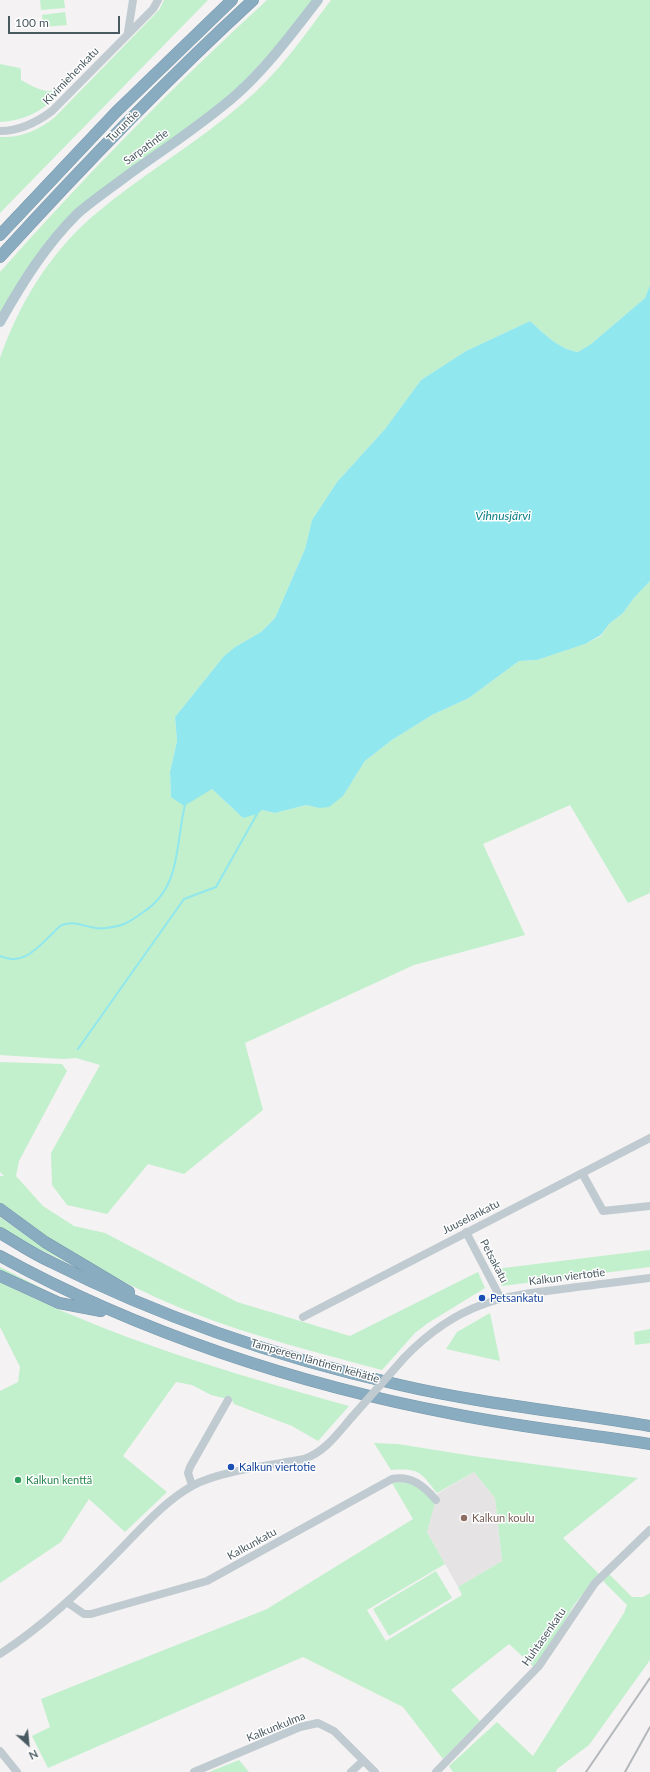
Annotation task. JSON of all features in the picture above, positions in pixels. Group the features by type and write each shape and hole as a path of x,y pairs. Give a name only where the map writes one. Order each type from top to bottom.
{"highway":[{"name":"Turuntie","path":"0,235 116,112 232,0"},
{"name":"Turuntie","path":"0,257 127,121 253,0"},
{"path":"0,1209 45,1242 98,1272 157,1309"},
{"name":"Tampereen läntinen kehätie","path":"0,1233 50,1262 157,1309 275,1351 400,1385 534,1409 650,1426"},
{"name":"Tampereen läntinen kehätie","path":"0,1256 59,1287 127,1316 208,1347 275,1370 400,1403 454,1415 539,1429 650,1444"},
{"path":"0,1276 60,1303 127,1316"}],"main road":[{"name":"Sarpatintie","path":"0,322 17,292 40,257 78,214 114,185 198,125 236,95 268,64 318,0"}],"street":[{"path":"128,32 132,0"},
{"name":"Kivimiehenkatu","path":"0,131 8,131 25,127 52,112 152,9 158,0"},
{"name":"Juuselankatu","path":"303,1316 650,1138"},
{"path":"582,1173 603,1211 650,1206"},
{"name":"Petsakatu","path":"466,1232 501,1299"},
{"name":"Kalkun viertotie","path":"0,1654 68,1603 156,1513 175,1496 204,1480 309,1458 315,1455 330,1442 419,1342 450,1320 483,1304 501,1299 526,1294 650,1278"},
{"path":"192,1486 188,1473 190,1467 228,1400"},
{"name":"Kalkunkatu","path":"68,1603 84,1614 90,1614 207,1581 392,1479 408,1478 415,1481 428,1491 436,1500"},
{"name":"Huhtasenkatu","path":"436,1772 539,1666 595,1583 650,1530"},
{"name":"Kalkunkulma","path":"194,1772 300,1727 318,1723 334,1731 375,1772"},
{"path":"0,1751 17,1772"},
{"path":"351,1772 364,1761"}],"shaded area":[{"name":"Kalkun koulu","path":"474,1472 495,1498 502,1561 458,1587 427,1532 437,1494"}],"green space":[{"path":"40,0 64,0 65,8 41,10"},
{"path":"164,0 208,0 0,213 0,137 22,135 43,126 55,117 159,10"},
{"path":"267,0 313,0 284,37 240,86 49,239 20,279 0,315 0,272 64,202 163,99"},
{"path":"331,0 650,0 650,285 645,298 591,344 578,352 564,348 530,321 466,351 421,380 385,429 337,482 312,520 305,549 275,618 261,632 235,647 224,656 175,717 177,741 170,772 171,797 212,789 243,818 261,810 275,813 306,805 319,808 343,796 365,761 392,740 432,715 469,698 519,661 537,660 585,644 601,636 609,624 623,613 634,598 650,581 650,893 628,903 570,805 483,844 525,935 414,965 245,1043 263,1110 184,1174 148,1164 107,1214 67,1205 52,1185 51,1153 100,1065 76,1058 63,1059 0,1055 0,358 16,318 26,299 49,263 77,231 111,201 225,118 256,92 301,41"},
{"path":"65,12 67,25 43,27 42,15"},
{"path":"0,64 20,68 21,80 42,90 55,90 58,93 57,95 39,111 24,118 0,122"},
{"path":"0,1062 62,1064 67,1071 19,1161 16,1176 43,1206 74,1226 105,1233 237,1302 350,1336 478,1272 485,1288 428,1323 415,1333 382,1370 240,1330 193,1313 142,1291 69,1251 0,1205 0,1176 4,1176 0,1172"},
{"path":"0,1217 28,1237 85,1271 31,1245 0,1227"},
{"path":"650,1250 650,1267 502,1286 495,1269"},
{"path":"0,1267 61,1298 0,1272"},
{"path":"0,1282 85,1320 172,1353 260,1381 349,1406 318,1441 292,1426 234,1404 232,1400 211,1395 192,1385 176,1382 123,1456 167,1492 125,1532 89,1499 61,1542 0,1583 0,1391 18,1382 20,1367 0,1327"},
{"path":"490,1313 500,1361 446,1349 457,1332"},
{"path":"650,1329 650,1343 635,1345 634,1332"},
{"path":"374,1443 398,1444 473,1456 638,1478 563,1538 599,1574 574,1605 550,1646 534,1667 509,1644 451,1690 480,1721 443,1759 403,1707 303,1657 48,1768 32,1736 50,1727 41,1699 267,1609 413,1519 392,1483 406,1482 421,1488 435,1503 427,1532 445,1564 367,1610 386,1641 462,1595 458,1587 502,1561 495,1498 474,1472 437,1493 423,1476 414,1471 391,1470"},
{"path":"436,1571 452,1598 389,1636 373,1609"},
{"path":"609,1574 632,1597 643,1597 650,1593 650,1660 589,1745 557,1769 556,1772 453,1772 449,1766 497,1722 533,1756 624,1613 627,1605 603,1581"},
{"path":"239,1760 249,1772 209,1772"}],"water":[{"name":"Vihnusjärvi","path":"650,285 650,581 634,598 623,613 609,624 601,635 585,644 537,660 519,661 469,698 432,715 392,740 365,761 343,796 329,807 319,808 306,805 275,813 262,810 257,814 243,818 212,789 184,806 171,797 170,772 177,741 175,717 224,656 235,647 261,632 275,618 305,549 312,520 337,482 385,429 421,380 466,351 530,321 564,348 578,352 591,344 645,298"}],"waterway":[{"path":"0,956 8,959 16,959 30,954 62,925 73,923 100,928 125,924 155,903 171,878 175,865 185,805"},
{"path":"78,1049 184,899 216,887 257,814"}],"railway":[{"path":"586,1772 650,1678"},
{"path":"625,1772 650,1727"}],"place":[{"name":"Petsankatu","path":"482,1298"},
{"name":"Kalkun viertotie","path":"231,1467"},
{"name":"Kalkun kenttä","path":"18,1480"},
{"name":"Kalkun koulu","path":"464,1518"}]}
